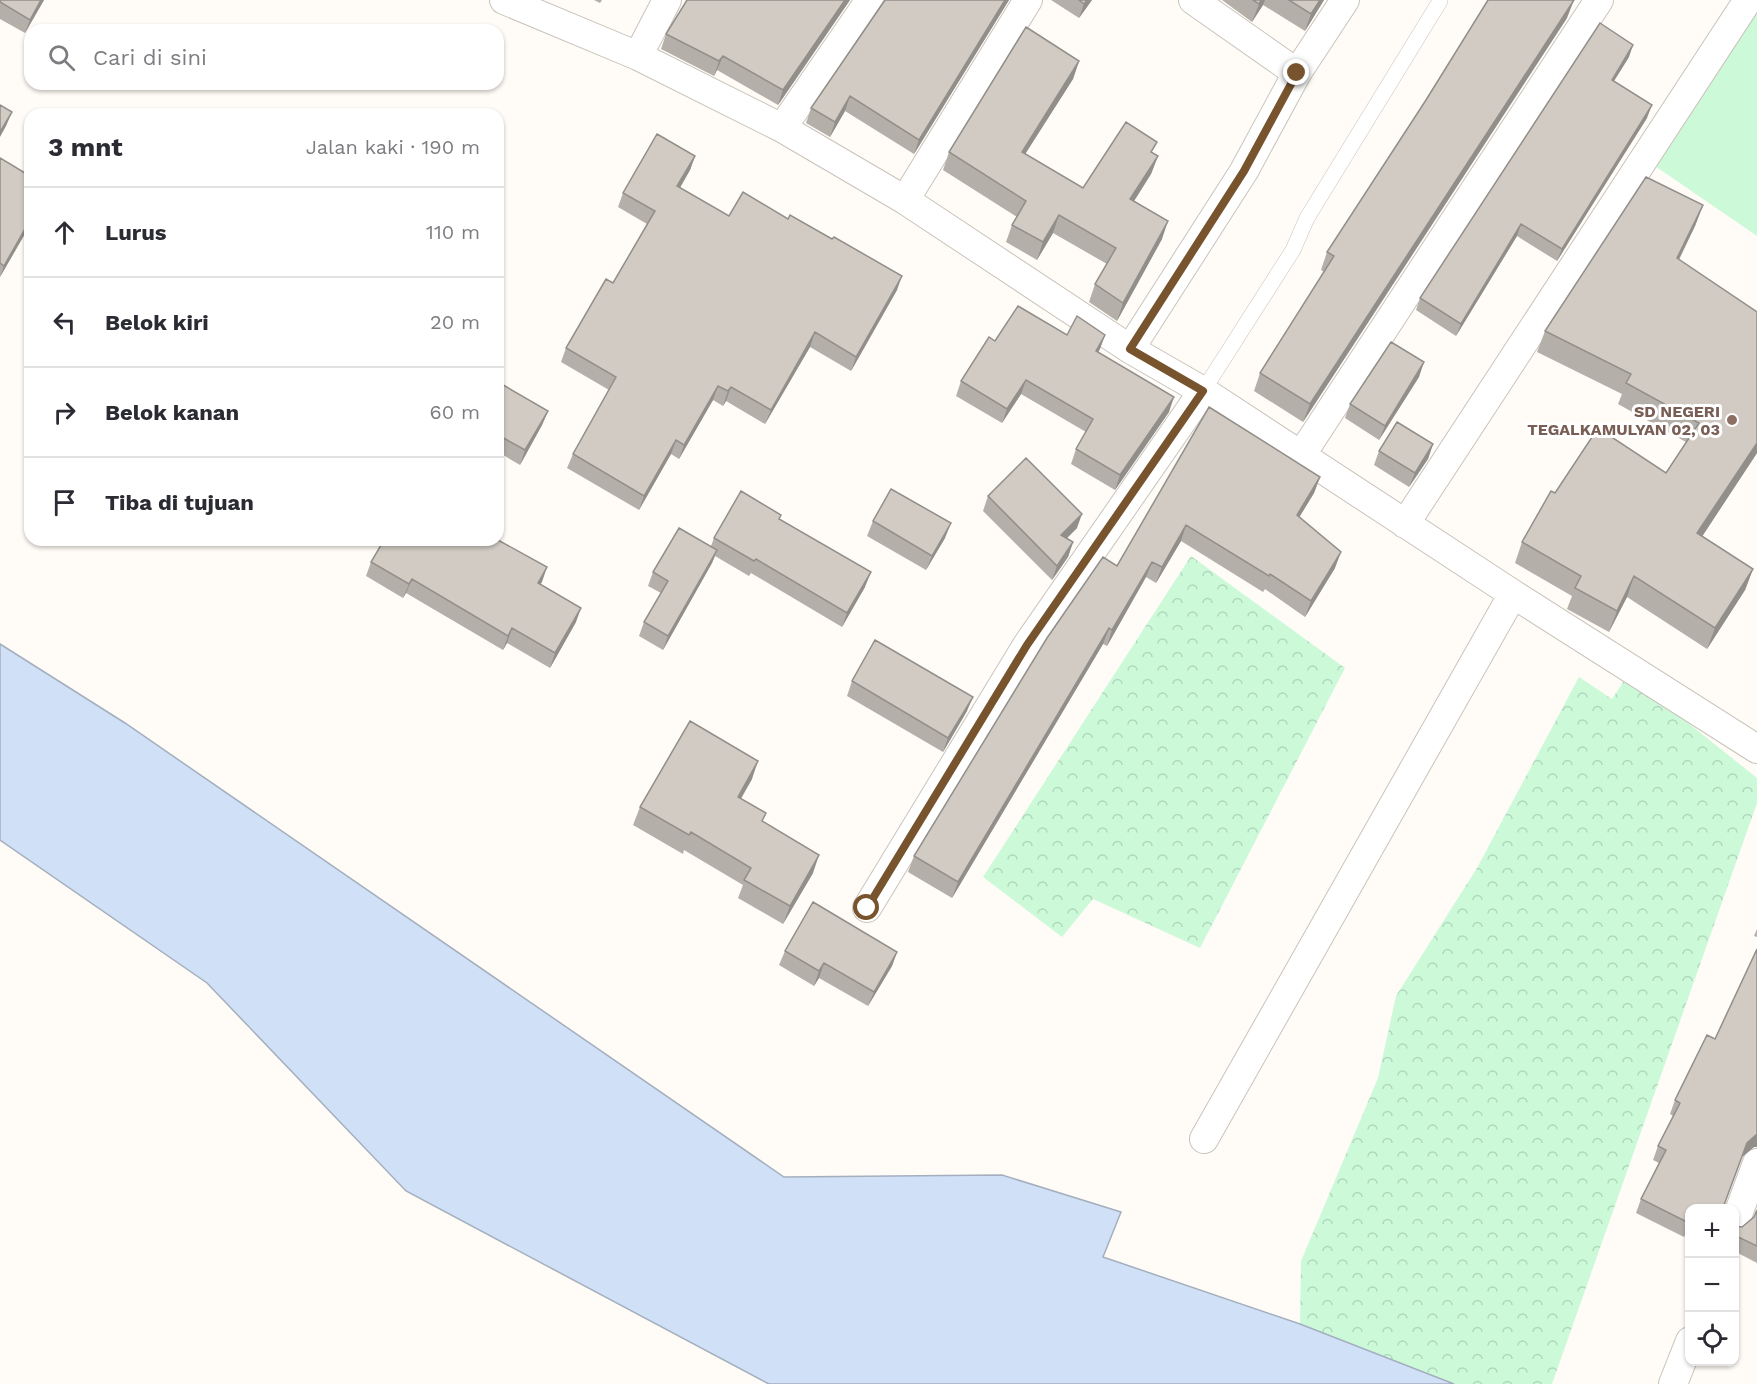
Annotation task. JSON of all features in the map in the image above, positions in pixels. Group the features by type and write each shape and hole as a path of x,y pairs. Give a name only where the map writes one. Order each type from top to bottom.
{"street":[{"path":"504,0 638,56 782,128 904,200 1130,349 1203,391 1302,454 1404,524 1757,749"},
{"path":"638,56 667,0"},
{"path":"782,128 870,0"},
{"path":"904,200 1028,0"},
{"path":"1193,0 1297,73"},
{"path":"1130,349 1244,171 1297,73 1345,0"},
{"path":"1302,454 1599,0"},
{"path":"1404,524 1748,0"},
{"path":"867,908 1027,645 1203,391"},
{"path":"1204,1139 1513,594"},
{"path":"1739,1212 1757,1163"},
{"path":"1672,1384 1685,1351"}],"lane":[{"path":"1203,391 1293,250 1307,218 1440,1"}],"green space":[{"path":"1757,0 1757,236 1639,155"},
{"path":"1191,556 1345,668 1200,948 1093,899 1062,937 983,877"},
{"path":"1628,675 1757,778 1757,803 1552,1384 1454,1384 1300,1324 1301,1261 1378,1078 1396,996 1477,868 1579,677 1612,699"}],"water":[{"path":"0,644 125,723 784,1177 1002,1175 1121,1212 1103,1257 1300,1324 1454,1384 769,1384 406,1191 207,983 0,840"}],"building":[{"path":"0,0 41,0 30,20"},
{"path":"687,0 845,0 783,90 723,56 719,61 666,34"},
{"path":"885,0 1005,0 919,140 850,96 835,122 811,108"},
{"path":"1289,0 1320,0 1311,14"},
{"path":"1488,0 1574,0 1310,404 1260,373 1334,256 1327,252"},
{"path":"1600,23 1633,45 1612,80 1652,105 1562,249 1521,224 1461,324 1420,298"},
{"path":"1026,27 1079,61 1022,152 1083,188 1126,122 1157,142 1151,152 1158,156 1130,199 1168,221 1123,303 1095,284 1116,248 1059,215 1043,242 1012,225 1026,201 949,152"},
{"path":"0,105 12,112 0,132"},
{"path":"657,134 695,156 677,186 729,216 743,192 788,219 790,215 832,239 834,237 902,276 856,357 815,332 771,410 731,387 728,391 718,386 684,445 676,440 644,496 573,454 616,377 566,348 606,279 613,283 655,211 623,193"},
{"path":"0,158 24,172 24,231 4,266 0,263"},
{"path":"1646,177 1703,205 1677,258 1757,312 1757,443 1697,533 1753,569 1715,628 1634,576 1617,611 1575,588 1581,576 1522,542 1551,491 1555,493 1598,428 1666,473 1699,423 1626,383 1631,374 1545,331"},
{"path":"1018,306 1067,335 1077,316 1105,335 1096,351 1174,397 1120,475 1076,449 1093,419 1026,380 1007,409 961,381 989,337 995,341"},
{"path":"1391,342 1424,362 1385,426 1350,404"},
{"path":"504,385 548,411 525,450 504,438"},
{"path":"1209,407 1320,477 1297,515 1341,552 1311,601 1186,525 1162,567 1152,562 1112,630 1109,628 958,882 914,856 1047,638 1103,557 1117,566"},
{"path":"1397,422 1433,444 1415,473 1379,451"},
{"path":"1026,458 1082,514 1061,535 1073,542 1057,566 988,496"},
{"path":"891,489 951,523 932,556 873,521"},
{"path":"741,491 781,515 779,519 871,572 847,613 756,559 754,561 714,538"},
{"path":"679,528 717,550 668,636 644,622 668,581 653,572"},
{"path":"504,543 547,567 538,583 581,608 555,653 512,628 508,636 412,579 409,584 371,562 380,546 504,546"},
{"path":"875,640 973,697 948,738 852,681"},
{"path":"690,721 758,761 738,797 766,813 762,821 819,855 790,906 744,880 751,868 691,832 689,835 640,807"},
{"path":"813,902 897,952 874,992 824,963 819,971 785,951"},
{"path":"1757,949 1757,1134 1747,1143 1725,1204 1685,1204 1685,1221 1641,1199 1666,1150 1658,1146 1680,1103 1675,1100 1707,1035 1715,1039"},
{"path":"1757,1210 1757,1246 1739,1237 1739,1227 1742,1227 1754,1217"}],"place":[{"name":"SD NEGERI TEGALKAMULYAN 02, 03","path":"1732,420"}],"route":[{"path":"867,908 1027,645 1203,391 1130,349 1244,171 1297,73"}]}
